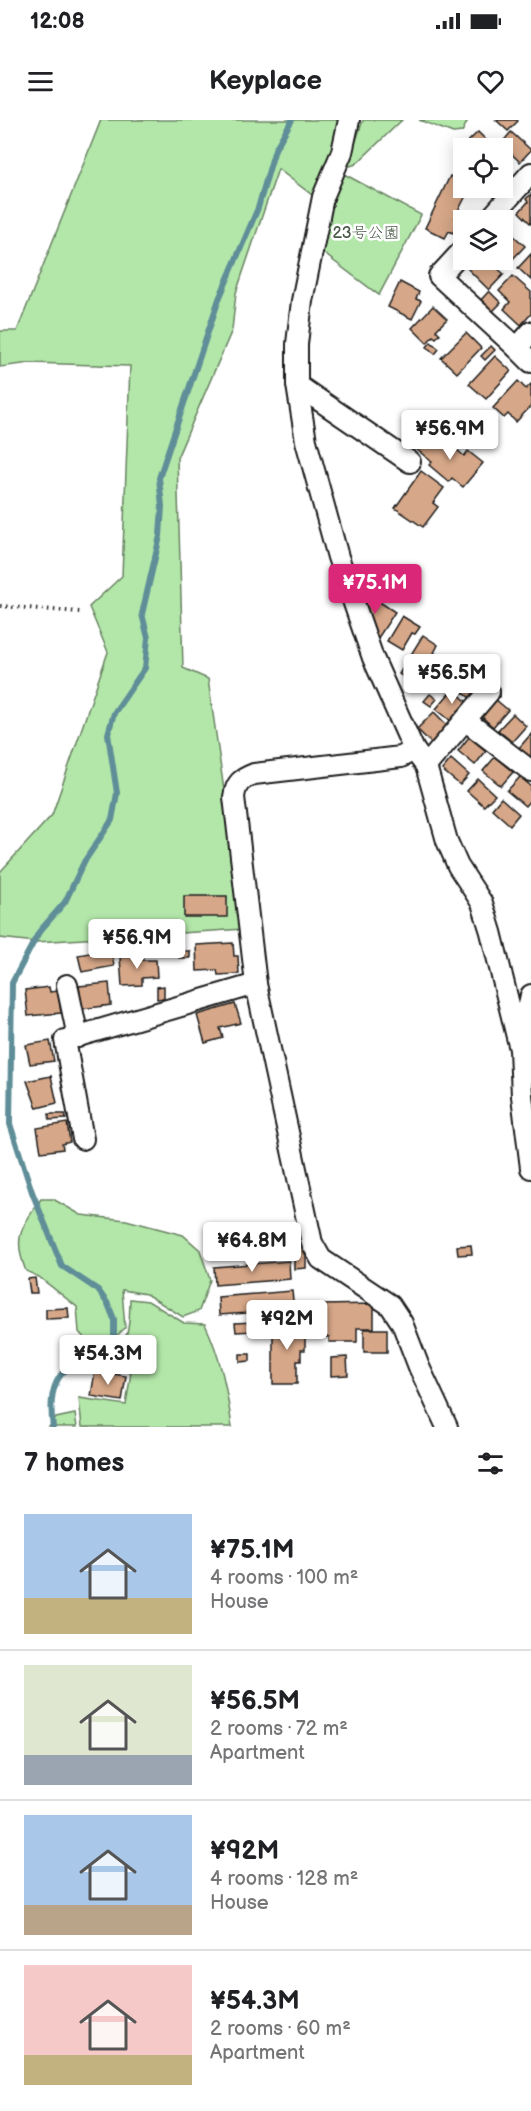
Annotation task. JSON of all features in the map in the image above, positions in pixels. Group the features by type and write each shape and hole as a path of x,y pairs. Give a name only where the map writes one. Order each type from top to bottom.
{"street":[{"path":"349,120 342,152 323,196 310,258 297,344 297,385 306,441 338,557 373,658 420,758 447,841 458,866 482,903 520,1049 522,1096 531,1168"},
{"path":"498,210 531,173"},
{"path":"453,261 439,276 531,362"},
{"path":"517,348 531,332"},
{"path":"297,385 410,462"},
{"path":"447,1427 419,1367 402,1323 390,1305 321,1259 312,1243 256,984 234,797 236,786 242,778 254,774 401,757 420,758 465,720 489,692"},
{"path":"465,720 531,771"},
{"path":"83,1139 65,1040 256,984"},
{"path":"68,985 78,1037"},
{"path":"520,1049 531,995"}],"path":[{"path":"0,606 80,612"}],"green space":[{"path":"101,120 349,120 316,198 278,169 236,293 232,330 177,458 183,668 208,679 244,929 36,942 0,938 0,872 52,815 108,652 89,607 122,576 130,366 30,363 0,367 0,331 17,331"},
{"path":"363,120 402,120 356,164 347,167"},
{"path":"419,120 468,120 462,132 453,133"},
{"name":"23号公園","path":"344,174 421,215 379,295 323,253 330,207"},
{"path":"41,1199 53,1199 81,1215 126,1220 183,1235 200,1250 210,1280 199,1311 183,1317 146,1294 122,1290 125,1328 106,1346 91,1346 79,1332 77,1307 39,1277 26,1271 20,1249 21,1233"},
{"path":"130,1299 148,1301 184,1323 205,1324 223,1374 232,1427 82,1427 79,1398 126,1405 131,1372 103,1367 126,1337"},
{"path":"75,1414 77,1427 49,1427 56,1418"}],"building":[{"path":"496,120 517,120 518,121 508,131"},
{"path":"478,132 484,138 472,138"},
{"path":"511,132 531,150 520,162 513,155 513,138 506,138"},
{"path":"450,176 453,178 453,198 465,198 459,210 453,210 453,233 449,231 445,238 425,228"},
{"path":"531,194 531,224 519,212 528,202 526,199"},
{"path":"513,235 525,246 513,259"},
{"path":"531,254 531,280 518,268"},
{"path":"469,270 499,270 504,274 489,290"},
{"path":"513,276 531,292 531,314 521,325 504,309 510,302 499,291"},
{"path":"400,282 419,292 416,299 421,301 412,319 388,307"},
{"path":"489,291 501,303 491,313 479,302"},
{"path":"433,306 447,319 436,330 440,334 436,338 433,336 427,343 412,328"},
{"path":"466,333 481,348 457,373 441,358"},
{"path":"431,342 439,349 435,354 427,347"},
{"path":"491,346 495,350 485,360 481,356"},
{"path":"495,356 511,371 486,399 469,384"},
{"path":"518,381 526,389 531,384 531,406 516,422 508,414 504,418 493,408"},
{"path":"426,435 441,448 447,441 464,456 468,451 483,463 463,487 452,478 449,482 429,465 432,462 415,448"},
{"path":"421,471 444,488 433,503 438,507 423,527 395,508"},
{"path":"366,593 395,612 378,638 367,631 363,623 369,614 357,606"},
{"path":"402,616 420,627 415,634 412,633 402,650 387,641"},
{"path":"423,635 438,645 434,653 443,658 437,668 434,666 421,688 399,674"},
{"path":"469,670 484,682 470,698 456,687"},
{"path":"453,689 467,702 451,721 436,709"},
{"path":"430,694 437,699 431,706 424,701"},
{"path":"495,699 508,710 493,727 481,716"},
{"path":"434,712 448,726 431,743 417,729"},
{"path":"513,714 526,726 512,742 498,730"},
{"path":"531,734 531,758 519,748"},
{"path":"469,737 486,751 475,765 458,751"},
{"path":"495,757 513,772 501,786 483,771"},
{"path":"451,759 469,775 460,785 442,770"},
{"path":"520,777 531,786 531,799 525,806 507,791"},
{"path":"478,779 495,795 484,806 467,791"},
{"path":"501,798 519,814 510,825 492,809"},
{"path":"184,896 227,896 227,917 184,917"},
{"path":"233,943 234,956 238,956 239,974 218,975 217,970 197,971 196,945"},
{"path":"111,949 114,966 82,972 78,955"},
{"path":"179,951 190,951 190,958 179,958"},
{"path":"141,956 141,960 156,960 157,977 142,978 142,985 122,986 120,957"},
{"path":"109,983 111,1005 82,1009 79,986"},
{"path":"164,986 164,998 157,999 157,987"},
{"path":"49,987 50,992 58,991 61,1013 28,1016 25,990"},
{"path":"235,1004 241,1023 220,1028 223,1038 205,1043 197,1015"},
{"path":"50,1041 54,1061 30,1064 26,1045"},
{"path":"51,1076 57,1103 37,1108 27,1081"},
{"path":"49,1114 65,1114 66,1119 49,1120"},
{"path":"67,1123 70,1142 62,1144 63,1149 41,1152 37,1128"},
{"path":"285,1231 286,1250 212,1256 210,1237"},
{"path":"471,1245 472,1254 458,1255 457,1246"},
{"path":"294,1247 306,1247 306,1268 294,1269"},
{"path":"289,1261 290,1279 215,1285 214,1267"},
{"path":"35,1278 37,1293 30,1293 28,1279"},
{"path":"292,1291 294,1310 219,1315 218,1297"},
{"path":"374,1304 374,1328 357,1328 357,1342 329,1342 329,1337 324,1337 323,1305"},
{"path":"68,1308 69,1318 46,1319 46,1309"},
{"path":"284,1317 300,1317 300,1337 305,1337 305,1350 301,1350 301,1361 297,1361 297,1384 273,1384 273,1335 276,1335 276,1326 284,1326"},
{"path":"254,1322 254,1331 236,1332 235,1323"},
{"path":"364,1329 387,1329 387,1352 364,1352"},
{"path":"240,1354 250,1354 250,1361 240,1362"},
{"path":"347,1357 348,1375 331,1376 331,1358"},
{"path":"95,1371 126,1376 122,1401 91,1396"}],"waterway":[{"path":"53,1427 52,1402 58,1379 63,1372 74,1365 106,1356 114,1344 114,1319 108,1304 98,1290 62,1266 32,1192 10,1124 12,983 39,932 65,902 84,862 112,820 117,793 108,734 114,713 145,668 148,638 142,614 160,536 162,506 159,478 219,299 258,208 275,149 292,120"}]}
